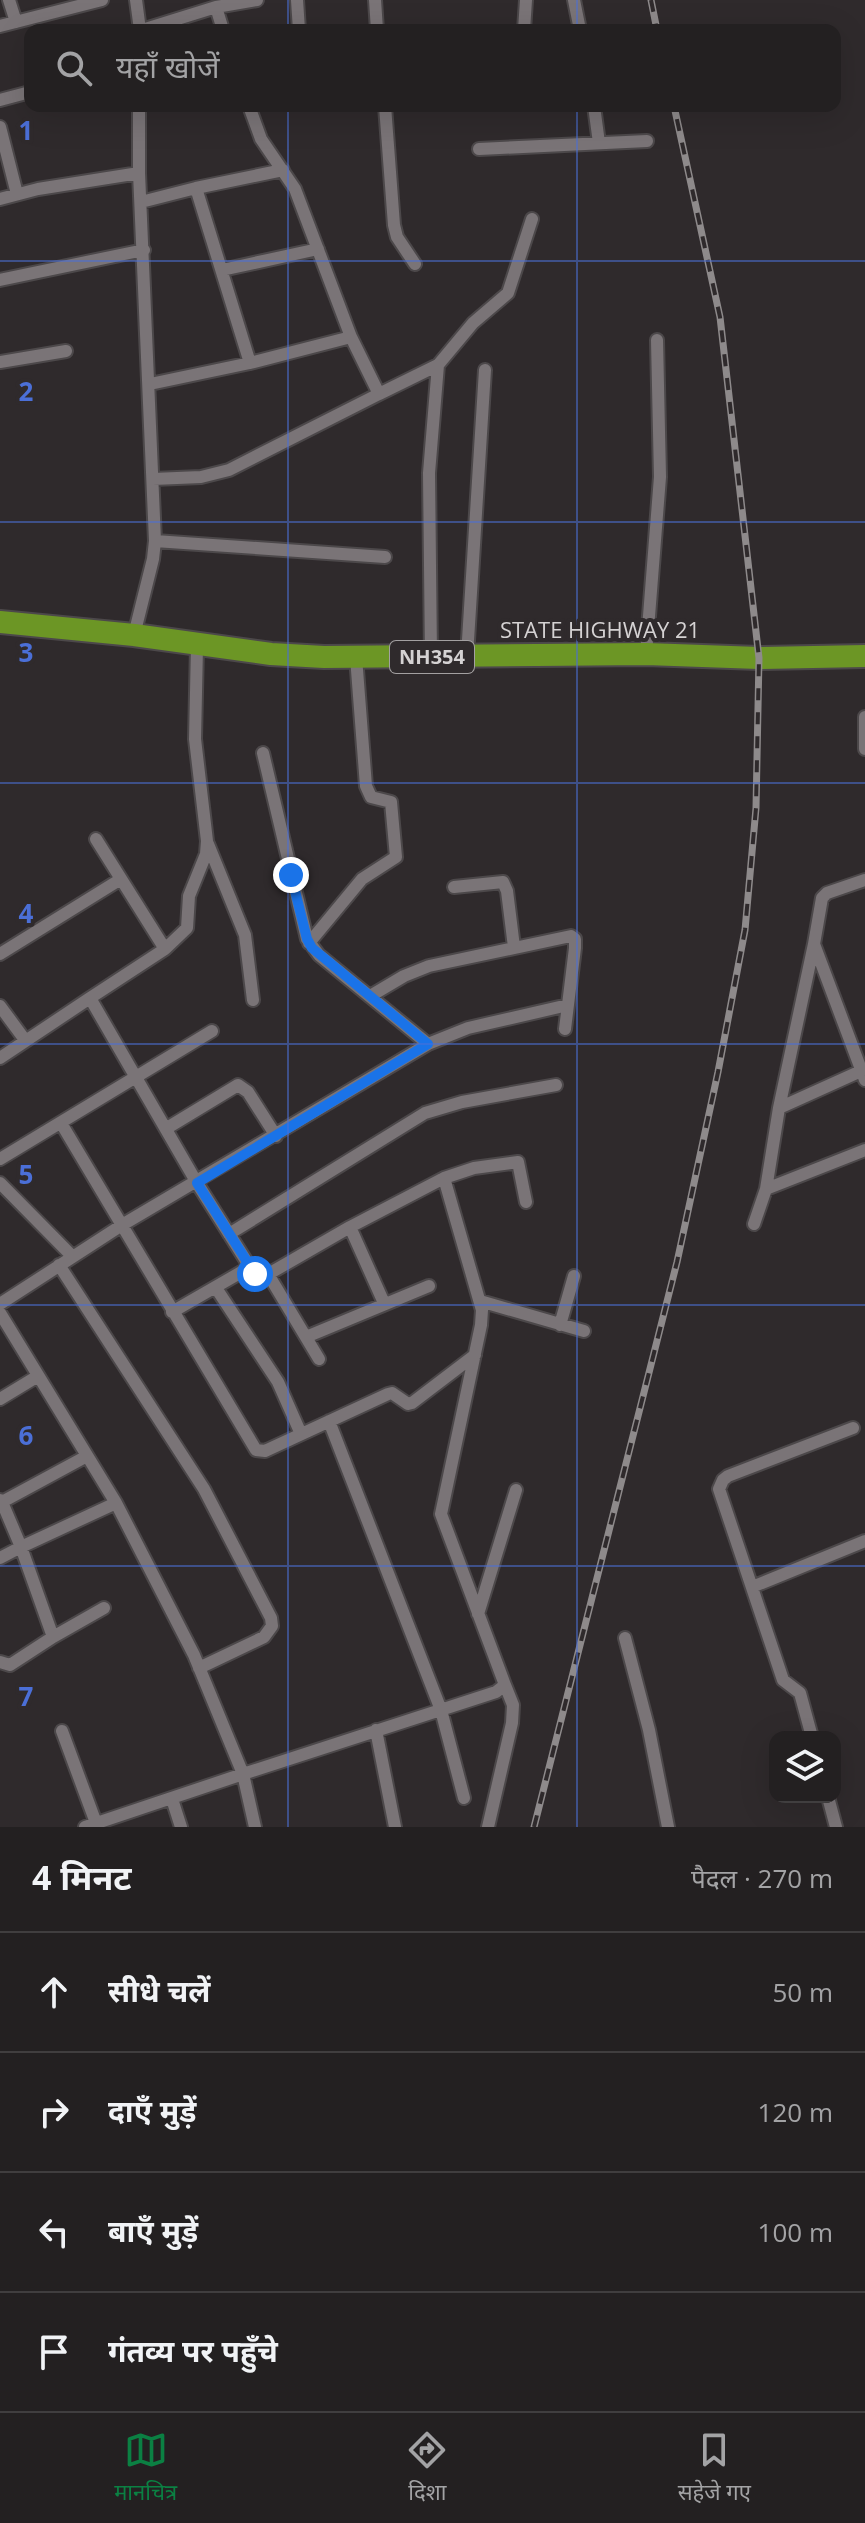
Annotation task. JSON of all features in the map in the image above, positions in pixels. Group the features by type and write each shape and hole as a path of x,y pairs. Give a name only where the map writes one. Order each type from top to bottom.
{"highway":[{"name":"STATE HIGHWAY 21","path":"0,622 134,635 271,654 356,657 646,654 759,658 865,656"}],"street":[{"path":"9,0 16,22"},
{"path":"0,26 102,0"},
{"path":"136,0 140,24"},
{"path":"161,24 216,7 257,0"},
{"path":"297,0 299,24"},
{"path":"375,0 377,24"},
{"path":"524,24 526,0"},
{"path":"574,0 579,24"},
{"path":"216,7 221,24"},
{"path":"0,100 24,94"},
{"path":"134,635 155,541 139,112"},
{"path":"251,112 261,139 295,189 351,337 379,394"},
{"path":"385,112 394,225 397,237 415,264"},
{"path":"595,112 599,143"},
{"path":"0,127 17,194"},
{"path":"479,149 647,141"},
{"path":"141,202 283,170"},
{"path":"0,199 139,173"},
{"path":"196,188 250,363"},
{"path":"153,479 201,477 229,470 438,365 473,323 508,293 532,219"},
{"path":"222,270 318,249"},
{"path":"0,280 144,250"},
{"path":"150,384 351,337"},
{"path":"646,654 660,477 657,340"},
{"path":"0,362 66,351"},
{"path":"431,657 429,473 438,365"},
{"path":"467,656 485,370"},
{"path":"155,541 385,557"},
{"path":"0,1058 165,949 187,928 189,896 206,854 207,841 195,739 197,646"},
{"path":"309,943 362,879 396,857 391,802 371,797 366,786 356,657"},
{"path":"865,717 865,749"},
{"path":"263,753 309,943 319,955 372,995 428,1044"},
{"path":"96,839 165,949"},
{"path":"207,841 245,935 253,1000"},
{"path":"0,954 121,879"},
{"path":"754,1224 766,1189 779,1108 822,898 827,893 865,880"},
{"path":"454,887 503,882 507,891 514,947"},
{"path":"372,995 404,976 429,966 571,936 575,939 575,948 565,1029"},
{"path":"779,1108 863,1076 814,944"},
{"path":"90,998 138,1076 197,1183 259,1277 444,1178 474,1168 518,1162 526,1202"},
{"path":"0,1304 122,1225 428,1044 468,1028 568,1005"},
{"path":"0,1006 25,1040"},
{"path":"0,1159 212,1031"},
{"path":"167,1128 238,1085 248,1092 276,1136"},
{"path":"229,1234 425,1113 462,1102 556,1085"},
{"path":"61,1123 256,1450 265,1451 392,1393 408,1404 412,1403 475,1355"},
{"path":"766,1189 865,1150"},
{"path":"444,1178 482,1310 441,1514 513,1705 512,1723 488,1827"},
{"path":"0,1183 72,1256"},
{"path":"350,1227 384,1303"},
{"path":"59,1265 204,1489 271,1618 272,1626 264,1637 199,1668"},
{"path":"172,1312 250,1267"},
{"path":"268,1274 319,1359"},
{"path":"560,1325 574,1276"},
{"path":"306,1337 429,1286"},
{"path":"216,1288 278,1382 301,1434"},
{"path":"480,1301 584,1331"},
{"path":"0,1313 116,1503 199,1668 243,1774 255,1827"},
{"path":"0,1339 12,1332"},
{"path":"0,1399 38,1376"},
{"path":"329,1421 441,1710 464,1798"},
{"path":"810,1731 800,1693 783,1680 719,1489 723,1480 853,1428"},
{"path":"53,1637 1,1501 87,1456"},
{"path":"478,1614 516,1490"},
{"path":"0,1558 116,1503"},
{"path":"752,1587 865,1541"},
{"path":"0,1662 10,1665 104,1608"},
{"path":"625,1638 649,1730 668,1827"},
{"path":"62,1731 90,1825 496,1692 505,1685"},
{"path":"376,1730 395,1827"},
{"path":"172,1799 181,1827"},
{"path":"830,1803 836,1827"}],"railway":[{"path":"651,0 656,24"},
{"path":"534,1827 677,1262 745,930 756,808 759,658 720,317 675,112"}],"route":[{"path":"255,1274 197,1183 428,1044 312,948 291,875"}]}
